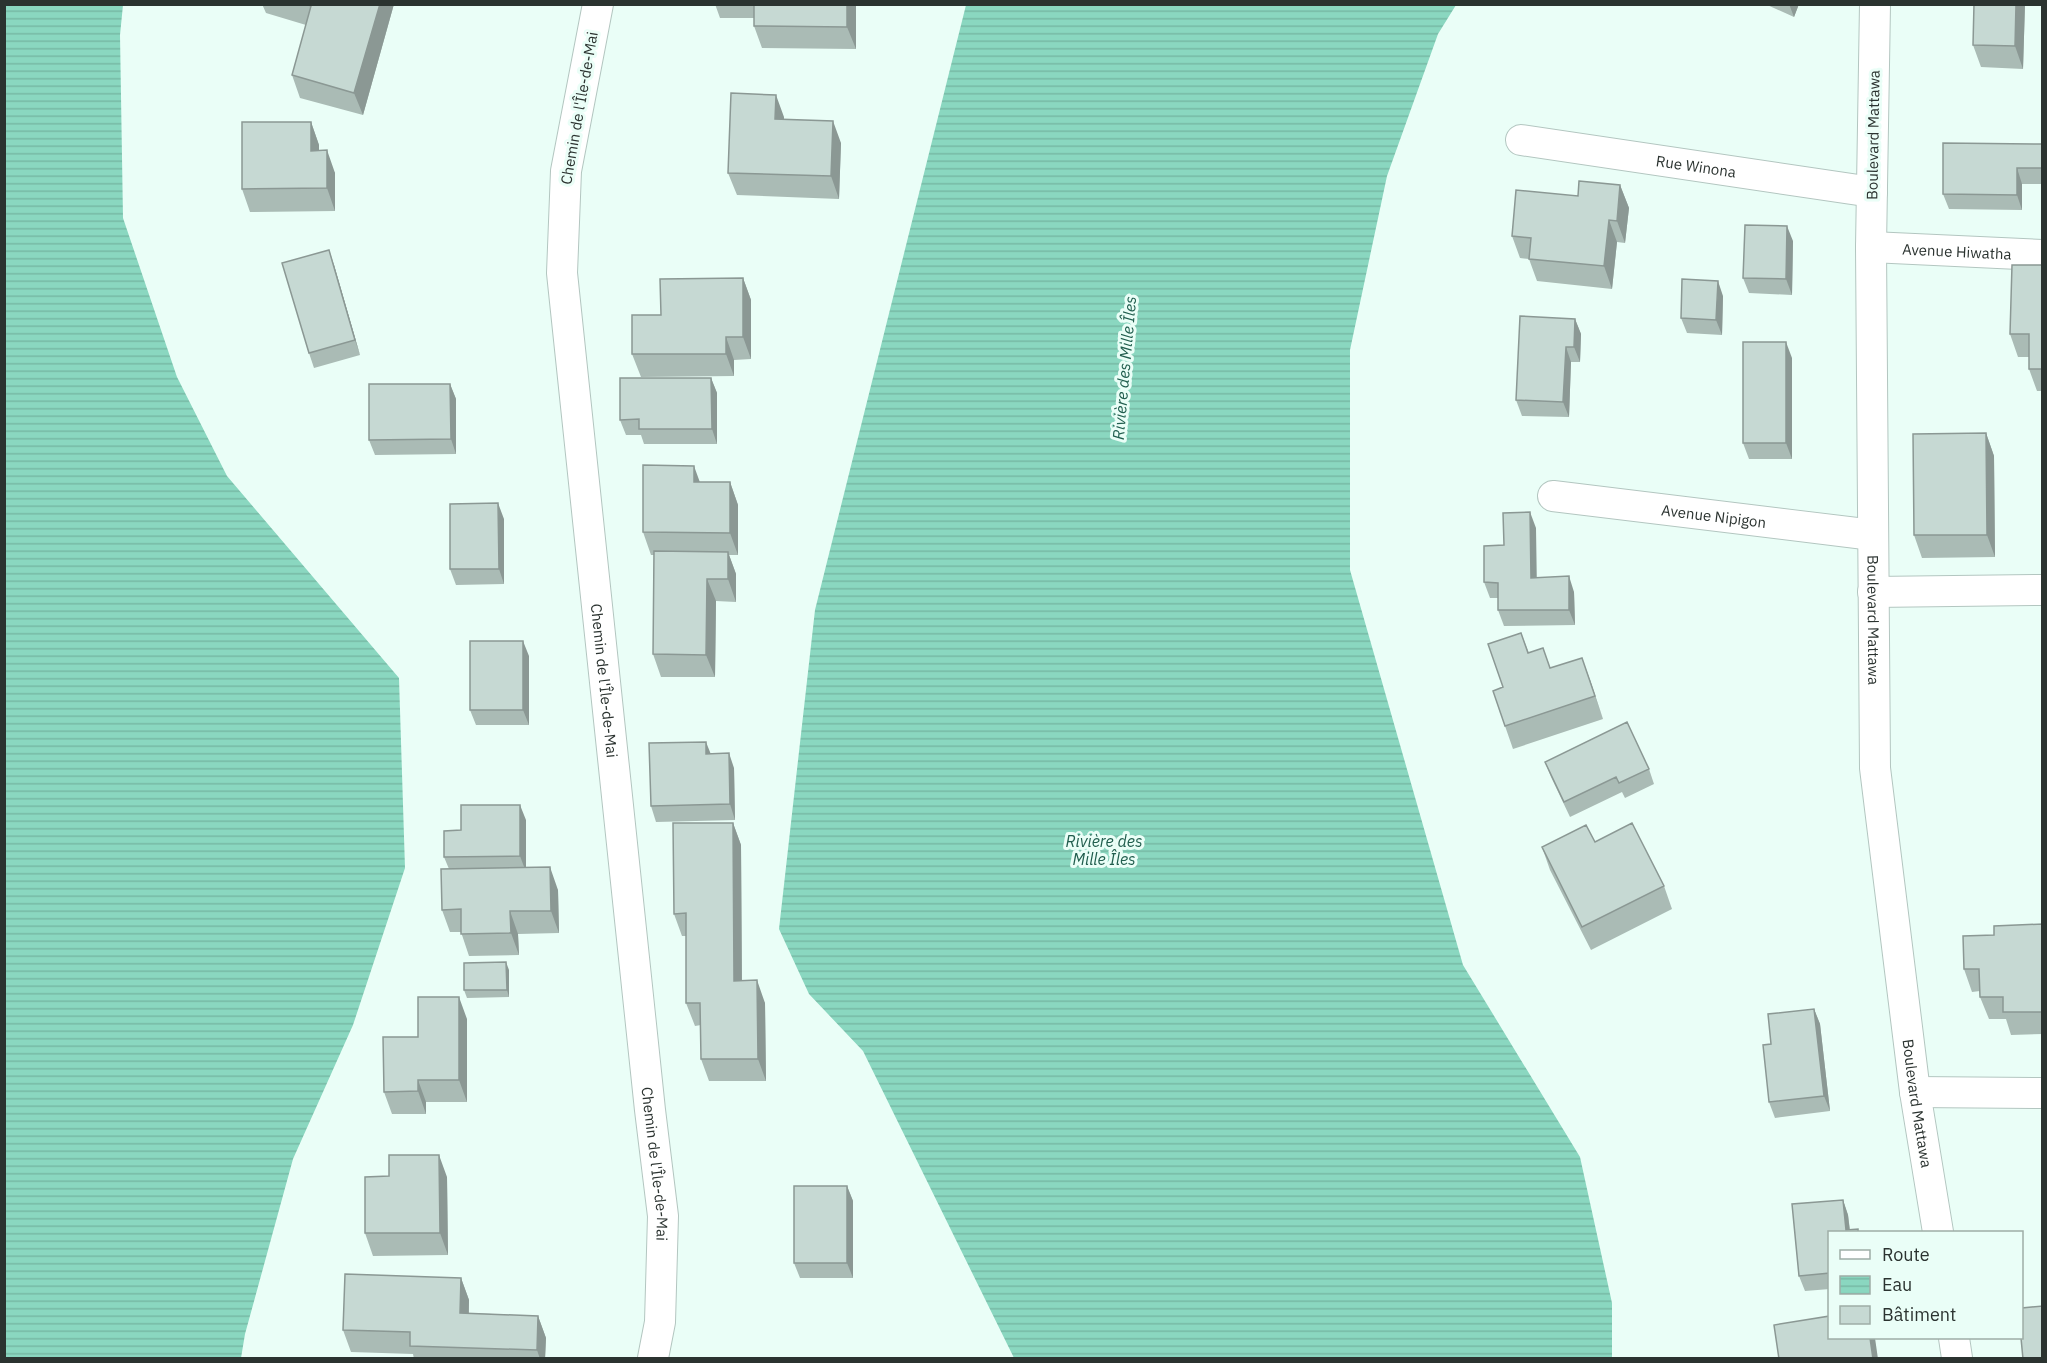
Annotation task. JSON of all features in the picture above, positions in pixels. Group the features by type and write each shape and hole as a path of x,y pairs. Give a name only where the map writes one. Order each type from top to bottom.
{"street":[{"name":"Chemin de l'Île-de-Mai","path":"598,4 566,171 562,273 663,1216 660,1322 654,1359"},
{"name":"Boulevard Mattawa","path":"1875,4 1871,247 1875,768 1915,1092 1938,1231"},
{"name":"Rue Winona","path":"1521,140 1872,192"},
{"name":"Avenue Hiwatha","path":"1871,247 2043,255"},
{"name":"Avenue Nipigon","path":"1553,496 1873,535"},
{"path":"1873,592 2043,590"},
{"path":"1915,1092 2043,1093"},
{"path":"1954,1339 1958,1359"}],"water":[{"path":"5,4 123,5 120,35 123,218 177,377 227,476 399,678 405,868 353,1025 293,1159 245,1334 241,1358 5,1358"},
{"name":"Rivière des Mille Îles","path":"966,5 1456,5 1438,34 1387,176 1350,350 1350,570 1463,965 1580,1157 1612,1303 1612,1358 1014,1358 863,1051 809,994 779,929 815,610"}],"building":[{"path":"306,4 380,4 354,93 292,75 311,6"},
{"path":"754,4 847,4 847,27 754,26"},
{"path":"1974,4 2016,4 2015,46 1973,45"},
{"path":"731,93 776,95 775,119 833,121 831,176 728,173"},
{"path":"242,122 311,122 311,151 327,150 327,188 242,189"},
{"path":"1943,143 2043,144 2043,168 2017,168 2017,195 1943,194"},
{"path":"1579,181 1620,185 1617,221 1609,220 1604,266 1529,259 1531,238 1512,236 1516,190 1578,196"},
{"path":"1745,225 1787,226 1786,279 1743,278"},
{"path":"329,250 355,340 309,353 282,263"},
{"path":"2012,265 2043,265 2043,369 2029,369 2029,334 2010,334"},
{"path":"743,278 743,337 726,337 726,354 632,354 632,315 661,315 660,279"},
{"path":"1682,279 1718,281 1716,320 1681,318"},
{"path":"1520,316 1575,319 1574,347 1566,347 1563,402 1516,400"},
{"path":"1743,342 1786,342 1786,443 1743,443"},
{"path":"620,378 711,378 712,429 639,429 639,419 620,420"},
{"path":"369,384 450,384 451,439 369,440"},
{"path":"1986,433 1987,535 1914,535 1913,434"},
{"path":"643,465 694,466 694,482 730,482 730,533 643,532"},
{"path":"498,503 499,569 450,569 450,504"},
{"path":"1530,512 1531,578 1569,576 1569,610 1498,610 1498,583 1484,582 1484,546 1504,545 1503,513"},
{"path":"654,551 728,552 728,579 707,579 706,655 653,654"},
{"path":"1521,633 1528,653 1543,648 1550,668 1582,658 1595,696 1505,726 1493,691 1503,687 1488,644"},
{"path":"470,641 523,641 523,710 470,710"},
{"path":"1627,722 1649,769 1619,783 1616,777 1564,802 1545,762"},
{"path":"706,742 706,754 729,753 730,804 651,806 649,743"},
{"path":"461,805 520,805 520,856 444,857 444,831 461,830"},
{"path":"673,823 733,823 734,981 757,980 758,1059 701,1059 700,1003 686,1003 686,913 674,914"},
{"path":"1632,823 1664,886 1582,927 1542,847 1586,825 1595,842"},
{"path":"550,867 551,911 510,911 511,933 461,934 461,909 442,910 441,869"},
{"path":"2043,924 2043,1012 2003,1012 2003,997 1980,997 1979,969 1964,969 1963,936 1994,935 1994,926"},
{"path":"506,962 507,990 464,990 464,963"},
{"path":"418,997 459,997 459,1080 418,1080 418,1091 384,1092 383,1037 418,1037"},
{"path":"1814,1009 1824,1096 1769,1102 1763,1045 1771,1044 1768,1014"},
{"path":"389,1155 439,1155 440,1233 365,1233 365,1177 389,1176"},
{"path":"794,1186 847,1186 847,1263 794,1263"},
{"path":"1843,1200 1846,1230 1858,1229 1858,1231 1828,1231 1828,1273 1799,1276 1792,1204"},
{"path":"345,1274 461,1278 460,1313 538,1316 537,1350 410,1346 410,1332 343,1330"},
{"path":"2043,1306 2043,1359 2023,1359 2021,1339 2023,1339 2023,1308"},
{"path":"1828,1316 1828,1339 1870,1339 1873,1359 1779,1359 1774,1325"}]}
